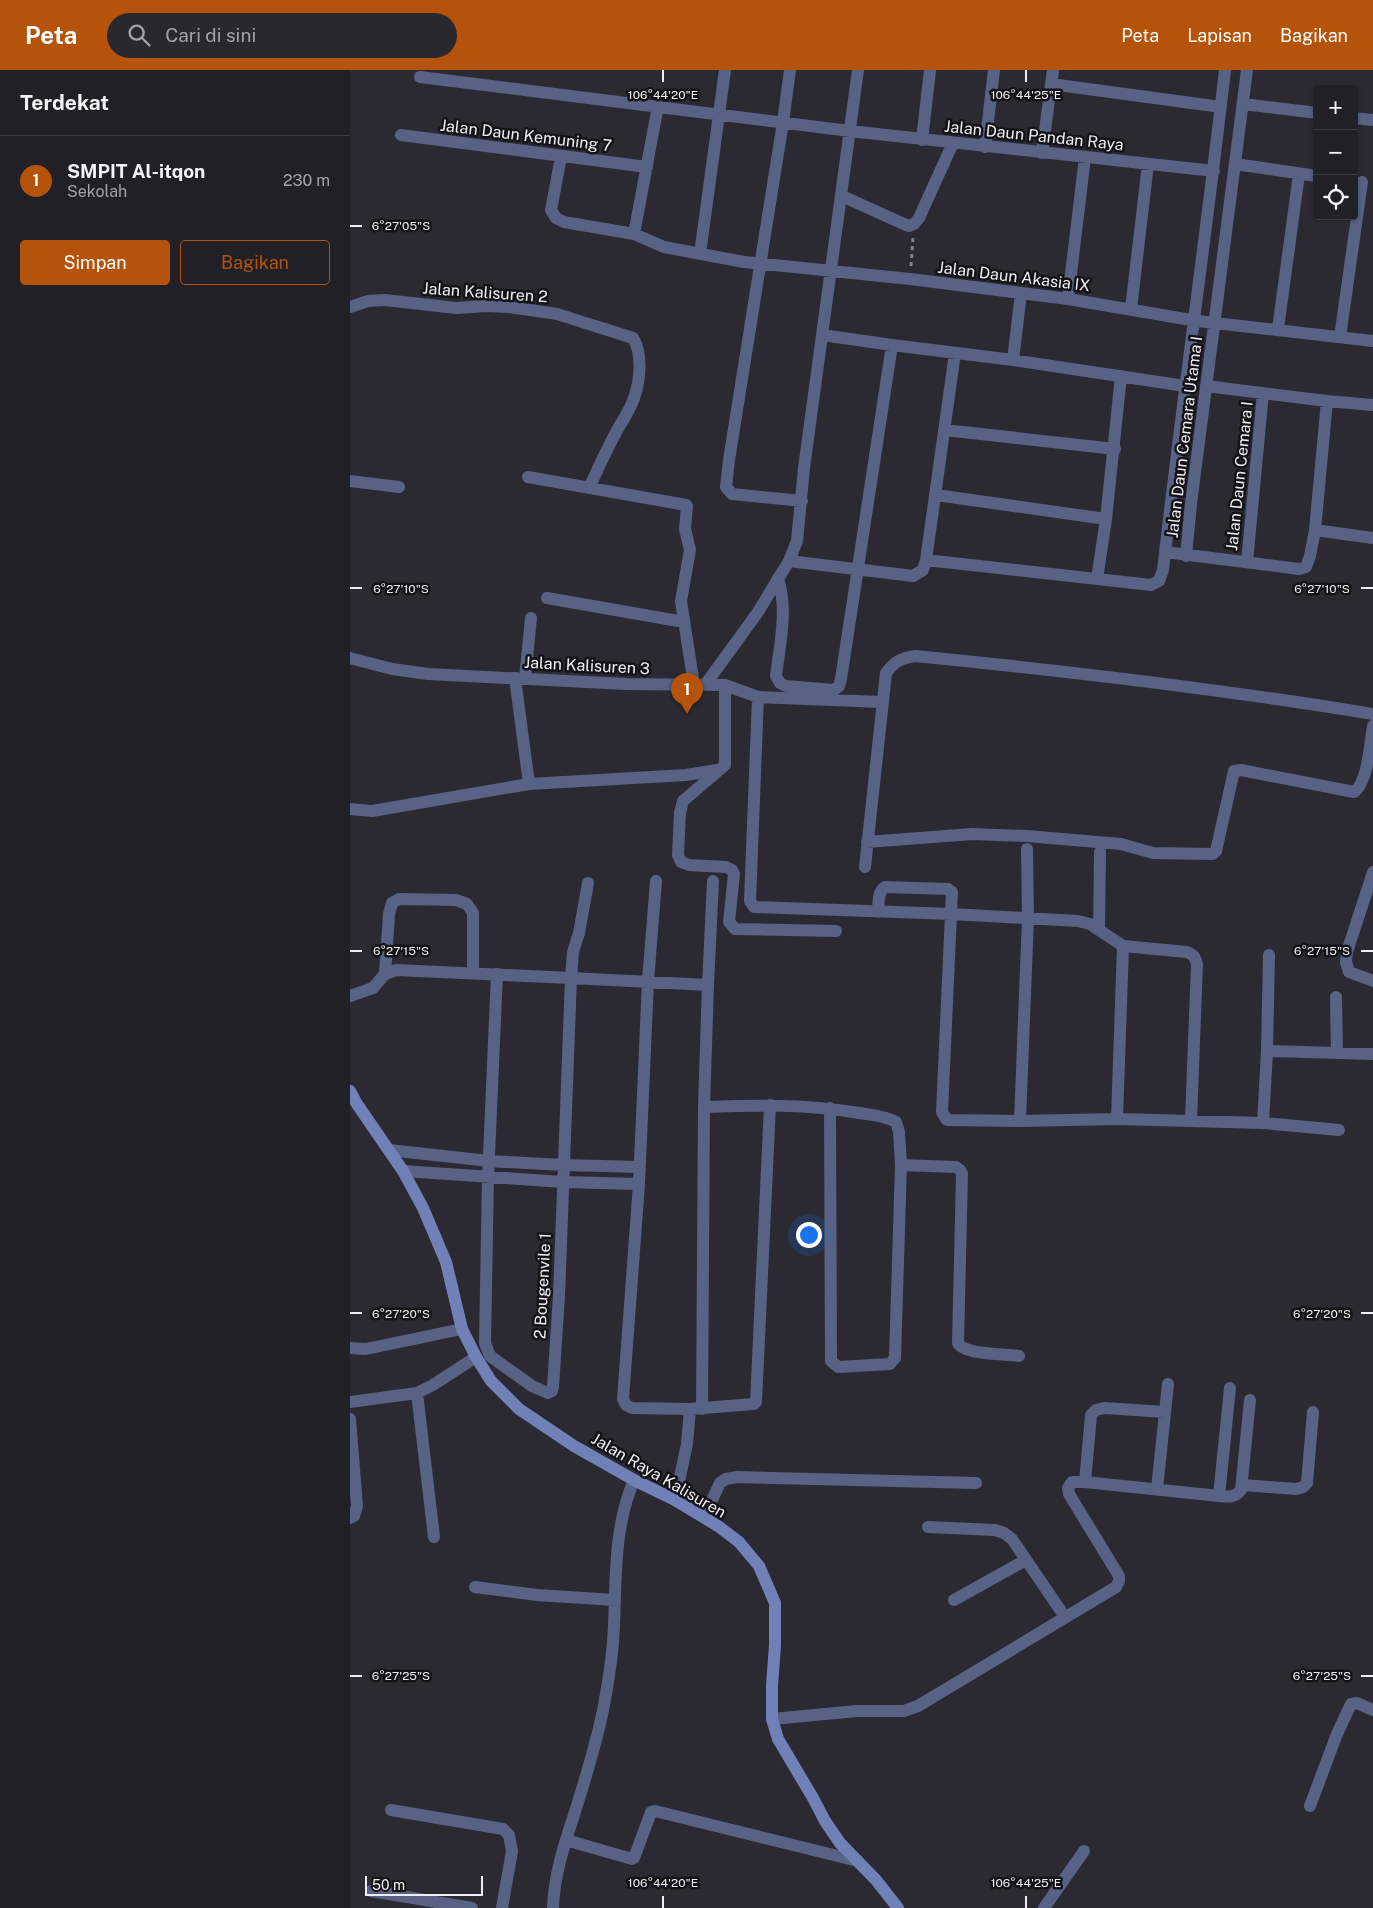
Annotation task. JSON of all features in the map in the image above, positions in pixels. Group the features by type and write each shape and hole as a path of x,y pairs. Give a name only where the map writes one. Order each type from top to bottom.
{"main road":[{"name":"Jalan Raya Kalisuren","path":"350,1091 403,1171 423,1208 446,1262 462,1330 491,1381 518,1409 574,1446 704,1517 739,1542 759,1566 775,1603 772,1719 778,1740 813,1798 825,1822 840,1843 876,1880 898,1908"}],"street":[{"path":"700,254 725,70"},
{"path":"790,70 726,487 732,494 802,501"},
{"path":"700,685 758,612 797,542 804,468 858,70"},
{"path":"922,140 930,70"},
{"path":"985,146 994,70"},
{"path":"1042,153 1052,70"},
{"path":"1204,321 1214,171 1226,70"},
{"path":"926,560 1151,585 1159,581 1163,570 1176,554 1185,386 1204,321 1236,164 1247,70"},
{"name":"Jalan Daun Pandan Raya","path":"420,77 922,140 1214,171"},
{"path":"1051,84 1221,107"},
{"path":"1243,104 1313,113"},
{"path":"634,234 658,106"},
{"path":"1358,118 1373,120"},
{"name":"Jalan Daun Kemuning 7","path":"401,135 647,167"},
{"path":"842,196 906,225 914,224 919,218 953,143"},
{"name":"Jalan Daun Akasia IX","path":"561,157 551,210 556,218 564,222 634,234 664,247 760,263 910,279 1068,300 1204,321 1373,341"},
{"path":"1068,300 1085,157"},
{"path":"1131,309 1148,164"},
{"path":"1236,164 1313,176"},
{"path":"1278,329 1299,174"},
{"path":"1340,337 1363,182"},
{"path":"1013,360 1021,294"},
{"name":"Jalan Kalisuren 2","path":"350,307 368,300 385,300 456,308 509,307 557,314 633,338 637,344 638,355 638,376 634,399 613,437 589,488"},
{"name":"Jalan Daun Cemara Utama I","path":"1176,554 1191,504 1206,386 1204,321"},
{"path":"822,335 1013,360 1185,386"},
{"path":"778,578 783,593 784,608 776,676 780,683 786,686 834,690 839,686 841,679 892,345"},
{"path":"788,561 912,576 924,570 955,353"},
{"path":"1097,579 1115,448 1121,376"},
{"path":"1206,386 1373,405"},
{"name":"Jalan Daun Cemara I","path":"1247,562 1263,393"},
{"path":"1176,554 1299,569 1306,566 1315,530 1327,401"},
{"path":"945,430 1115,448"},
{"path":"528,477 688,506 685,530 690,550 681,601 684,622 700,685"},
{"path":"350,481 399,487"},
{"path":"936,495 1106,519"},
{"path":"1315,530 1373,538"},
{"path":"547,598 684,622"},
{"path":"529,784 520,678 531,618"},
{"path":"865,867 886,673 893,664 903,658 915,656 1030,668 1272,698 1373,714"},
{"name":"Jalan Kalisuren 3","path":"350,658 392,669 428,674 635,685 725,685 758,697 882,702"},
{"path":"725,685 725,765 683,801 680,813 678,855 681,862 688,865 726,867 732,870 734,874 730,922 735,929 836,931"},
{"path":"758,697 750,901 754,907 952,914 1078,921 1090,924 1124,946 1187,952 1195,957 1197,964 1191,1120"},
{"path":"867,842 972,834 1121,844 1153,853 1213,854 1216,851 1234,771 1241,770 1354,792 1359,789 1364,779 1373,726"},
{"path":"350,809 372,811 529,784 686,775 720,770"},
{"path":"1020,1121 1028,918 1027,849"},
{"path":"1099,930 1100,852"},
{"path":"1373,872 1367,908 1347,952 1346,962 1349,972 1373,981"},
{"path":"676,1500 696,1409 704,1107 713,880"},
{"path":"656,881 648,981 639,1184 623,1399 626,1405 632,1408 696,1409 754,1404 758,1398 770,1105"},
{"name":"2 Bougenvile 1","path":"488,1178 485,1343 490,1356 532,1386 548,1393 552,1391 559,1296 573,952 579,934 588,883"},
{"path":"878,912 880,890 885,887 950,890 952,892 942,1112 947,1120 1191,1120 1263,1123 1339,1130"},
{"path":"385,974 389,914 392,903 400,899 456,900 467,904 473,913 473,973"},
{"path":"1117,1119 1124,946"},
{"path":"1263,1123 1269,955"},
{"path":"350,996 373,988 385,974 396,970 708,985"},
{"path":"488,1178 497,974"},
{"path":"1336,997 1336,1053"},
{"path":"1266,1051 1373,1054"},
{"path":"704,1107 770,1105 830,1108 888,1118 896,1122 900,1132 901,1165 895,1358 890,1364 838,1367 831,1361 830,1108"},
{"path":"389,1150 489,1161 639,1167"},
{"path":"901,1165 956,1167 960,1170 962,1174 958,1343 963,1349 972,1351 1019,1356"},
{"path":"403,1171 488,1178 639,1184"},
{"path":"350,1348 366,1349 462,1330"},
{"path":"350,1402 417,1393 433,1385 476,1357"},
{"path":"1157,1489 1168,1384"},
{"path":"1219,1496 1230,1388"},
{"path":"417,1393 434,1538"},
{"path":"772,1719 857,1711 904,1711 918,1706 1116,1586 1119,1576 1069,1494 1068,1488 1072,1482 1229,1497 1238,1495 1243,1485 1250,1400"},
{"path":"1085,1482 1091,1415 1096,1410 1104,1408 1165,1412"},
{"path":"1243,1485 1296,1489 1303,1487 1307,1483 1313,1412"},
{"path":"350,1419 352,1478 357,1506 354,1516 350,1518"},
{"path":"704,1517 720,1483 726,1479 737,1477 976,1483"},
{"path":"554,1908 554,1895 566,1840 597,1742 610,1662 618,1538 626,1500 634,1480"},
{"path":"928,1527 995,1530 1004,1533 1012,1539 1065,1617"},
{"path":"954,1600 1026,1560"},
{"path":"476,1586 536,1595 615,1600"},
{"path":"1310,1806 1337,1734 1351,1704 1357,1703 1373,1710"},
{"path":"391,1810 503,1829 509,1835 512,1851 502,1908"},
{"path":"566,1840 634,1858 651,1812 655,1811 858,1861"},
{"path":"1044,1908 1084,1851"},
{"path":"371,1891 472,1908"}],"path":[{"path":"910,279 914,224"}],"place":[{"name":"SMPIT Al-itqon","path":"687,714"}]}
